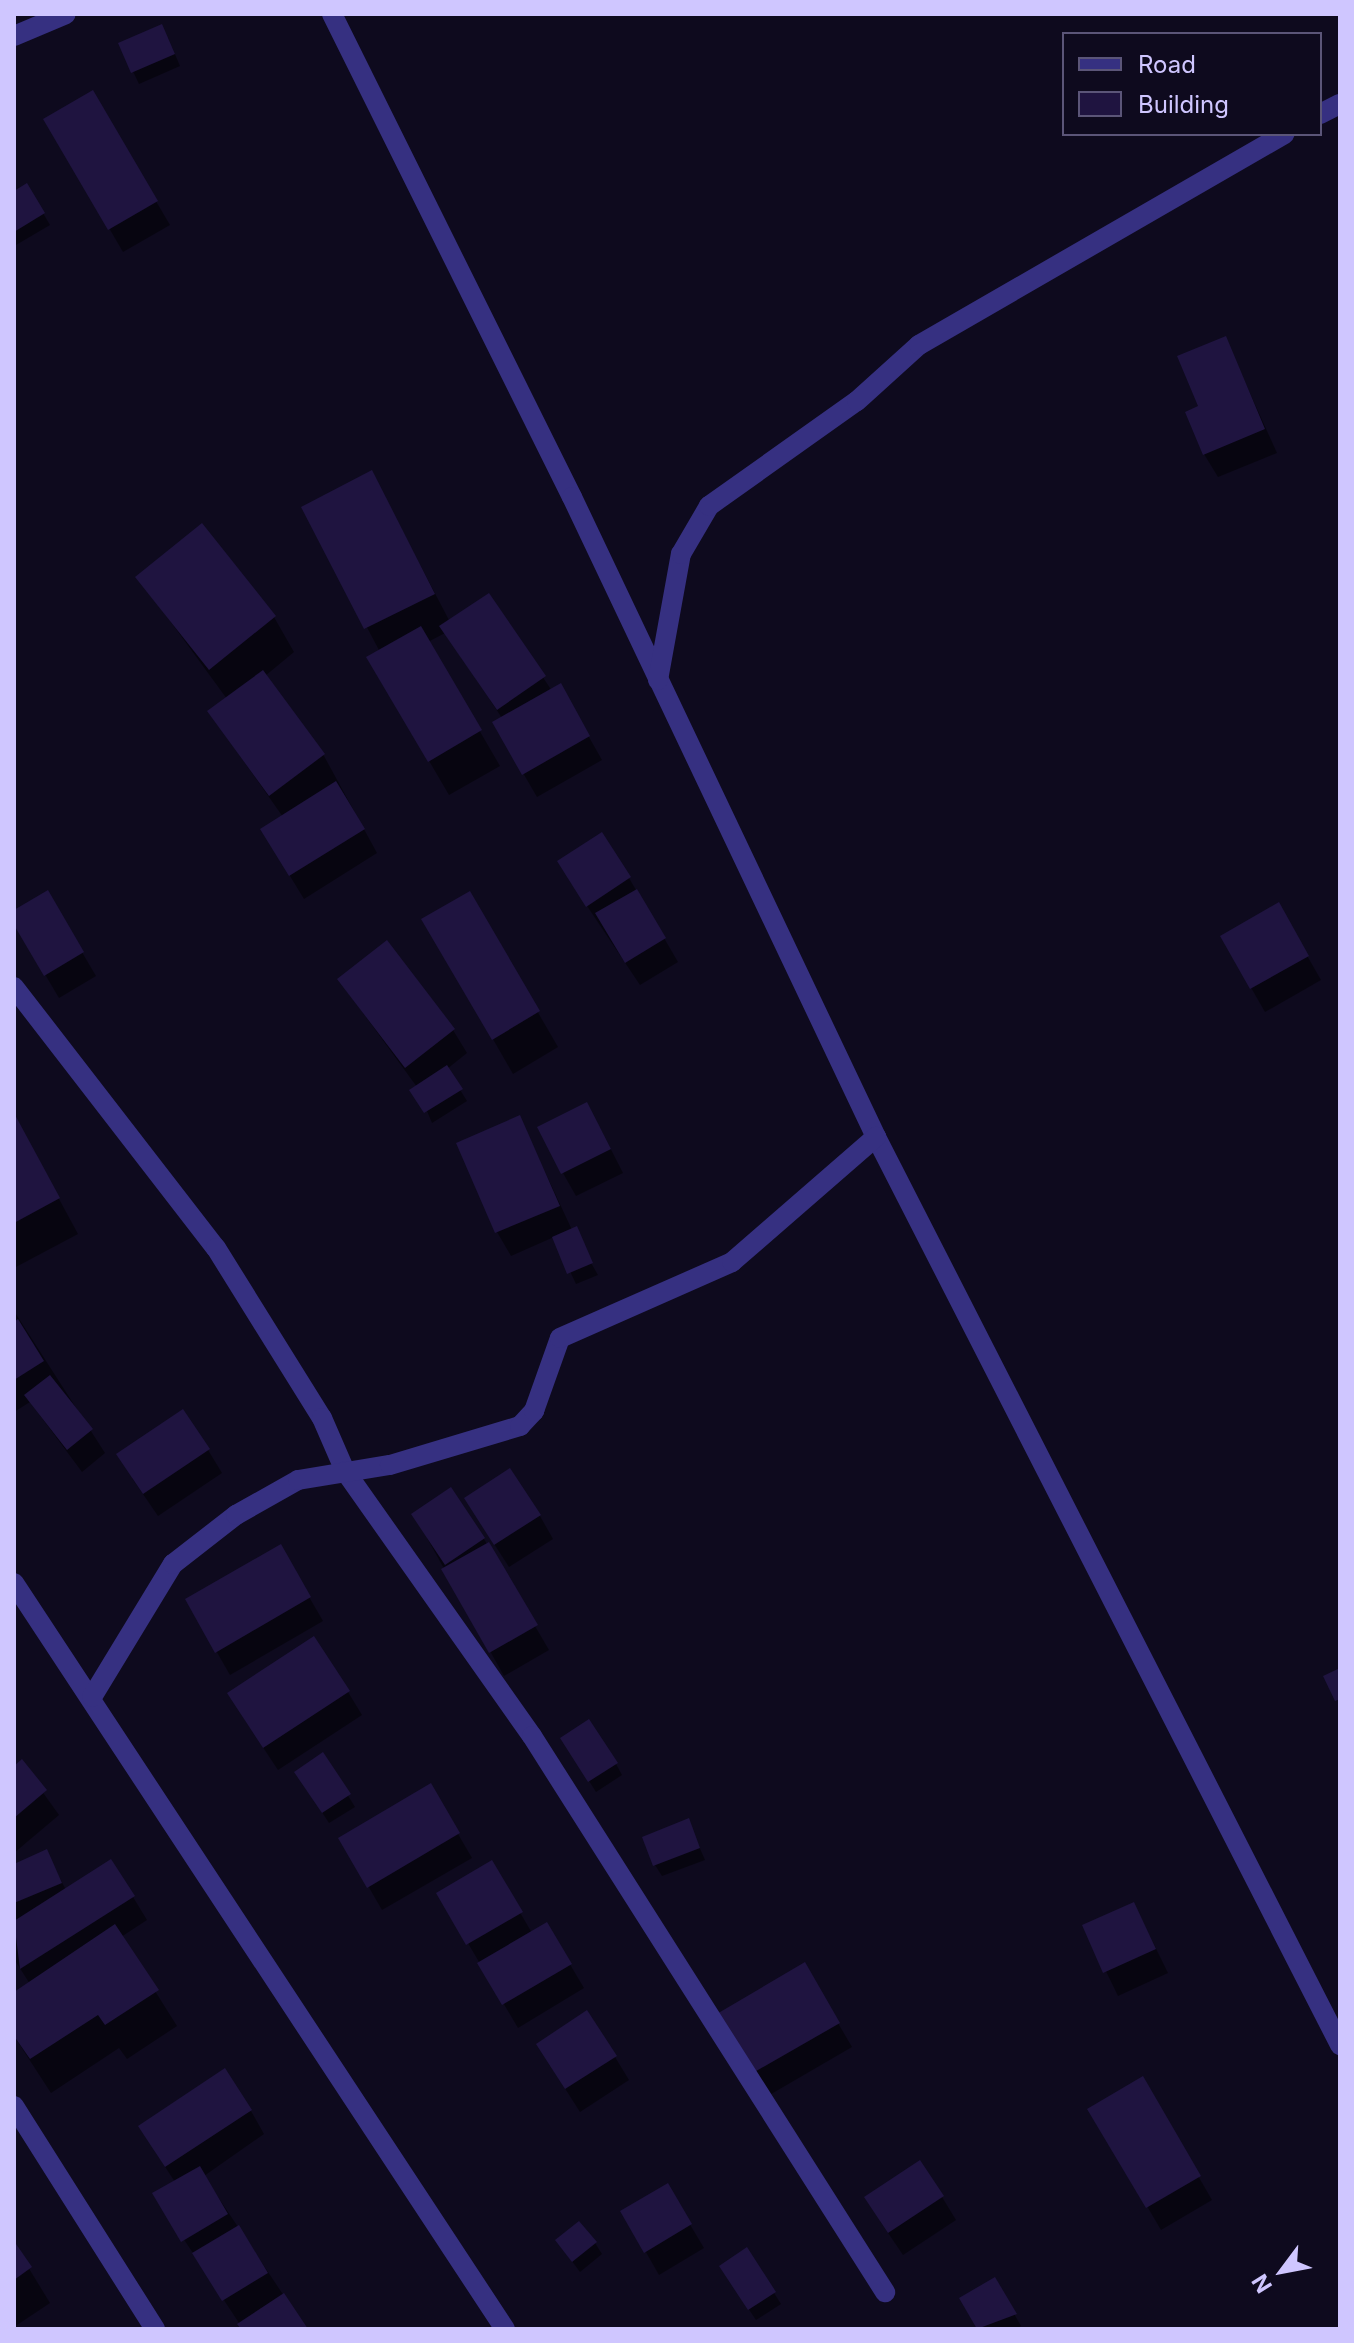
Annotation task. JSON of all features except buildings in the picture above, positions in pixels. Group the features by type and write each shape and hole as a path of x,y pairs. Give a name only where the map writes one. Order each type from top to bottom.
{"street":[{"path":"14,36 66,14"},
{"path":"332,14 658,680 876,1137 1340,2045"},
{"path":"1322,113 1340,104"},
{"path":"658,680 681,554 709,506 857,401 919,345 1281,136"},
{"path":"14,987 216,1248 322,1418 345,1471 532,1736 885,2292"},
{"path":"92,1697 173,1564 298,1480 390,1465 520,1426 534,1411 560,1338 732,1262 876,1137"},
{"path":"14,1583 92,1697 505,2329"},
{"path":"14,2106 155,2329"}]}
